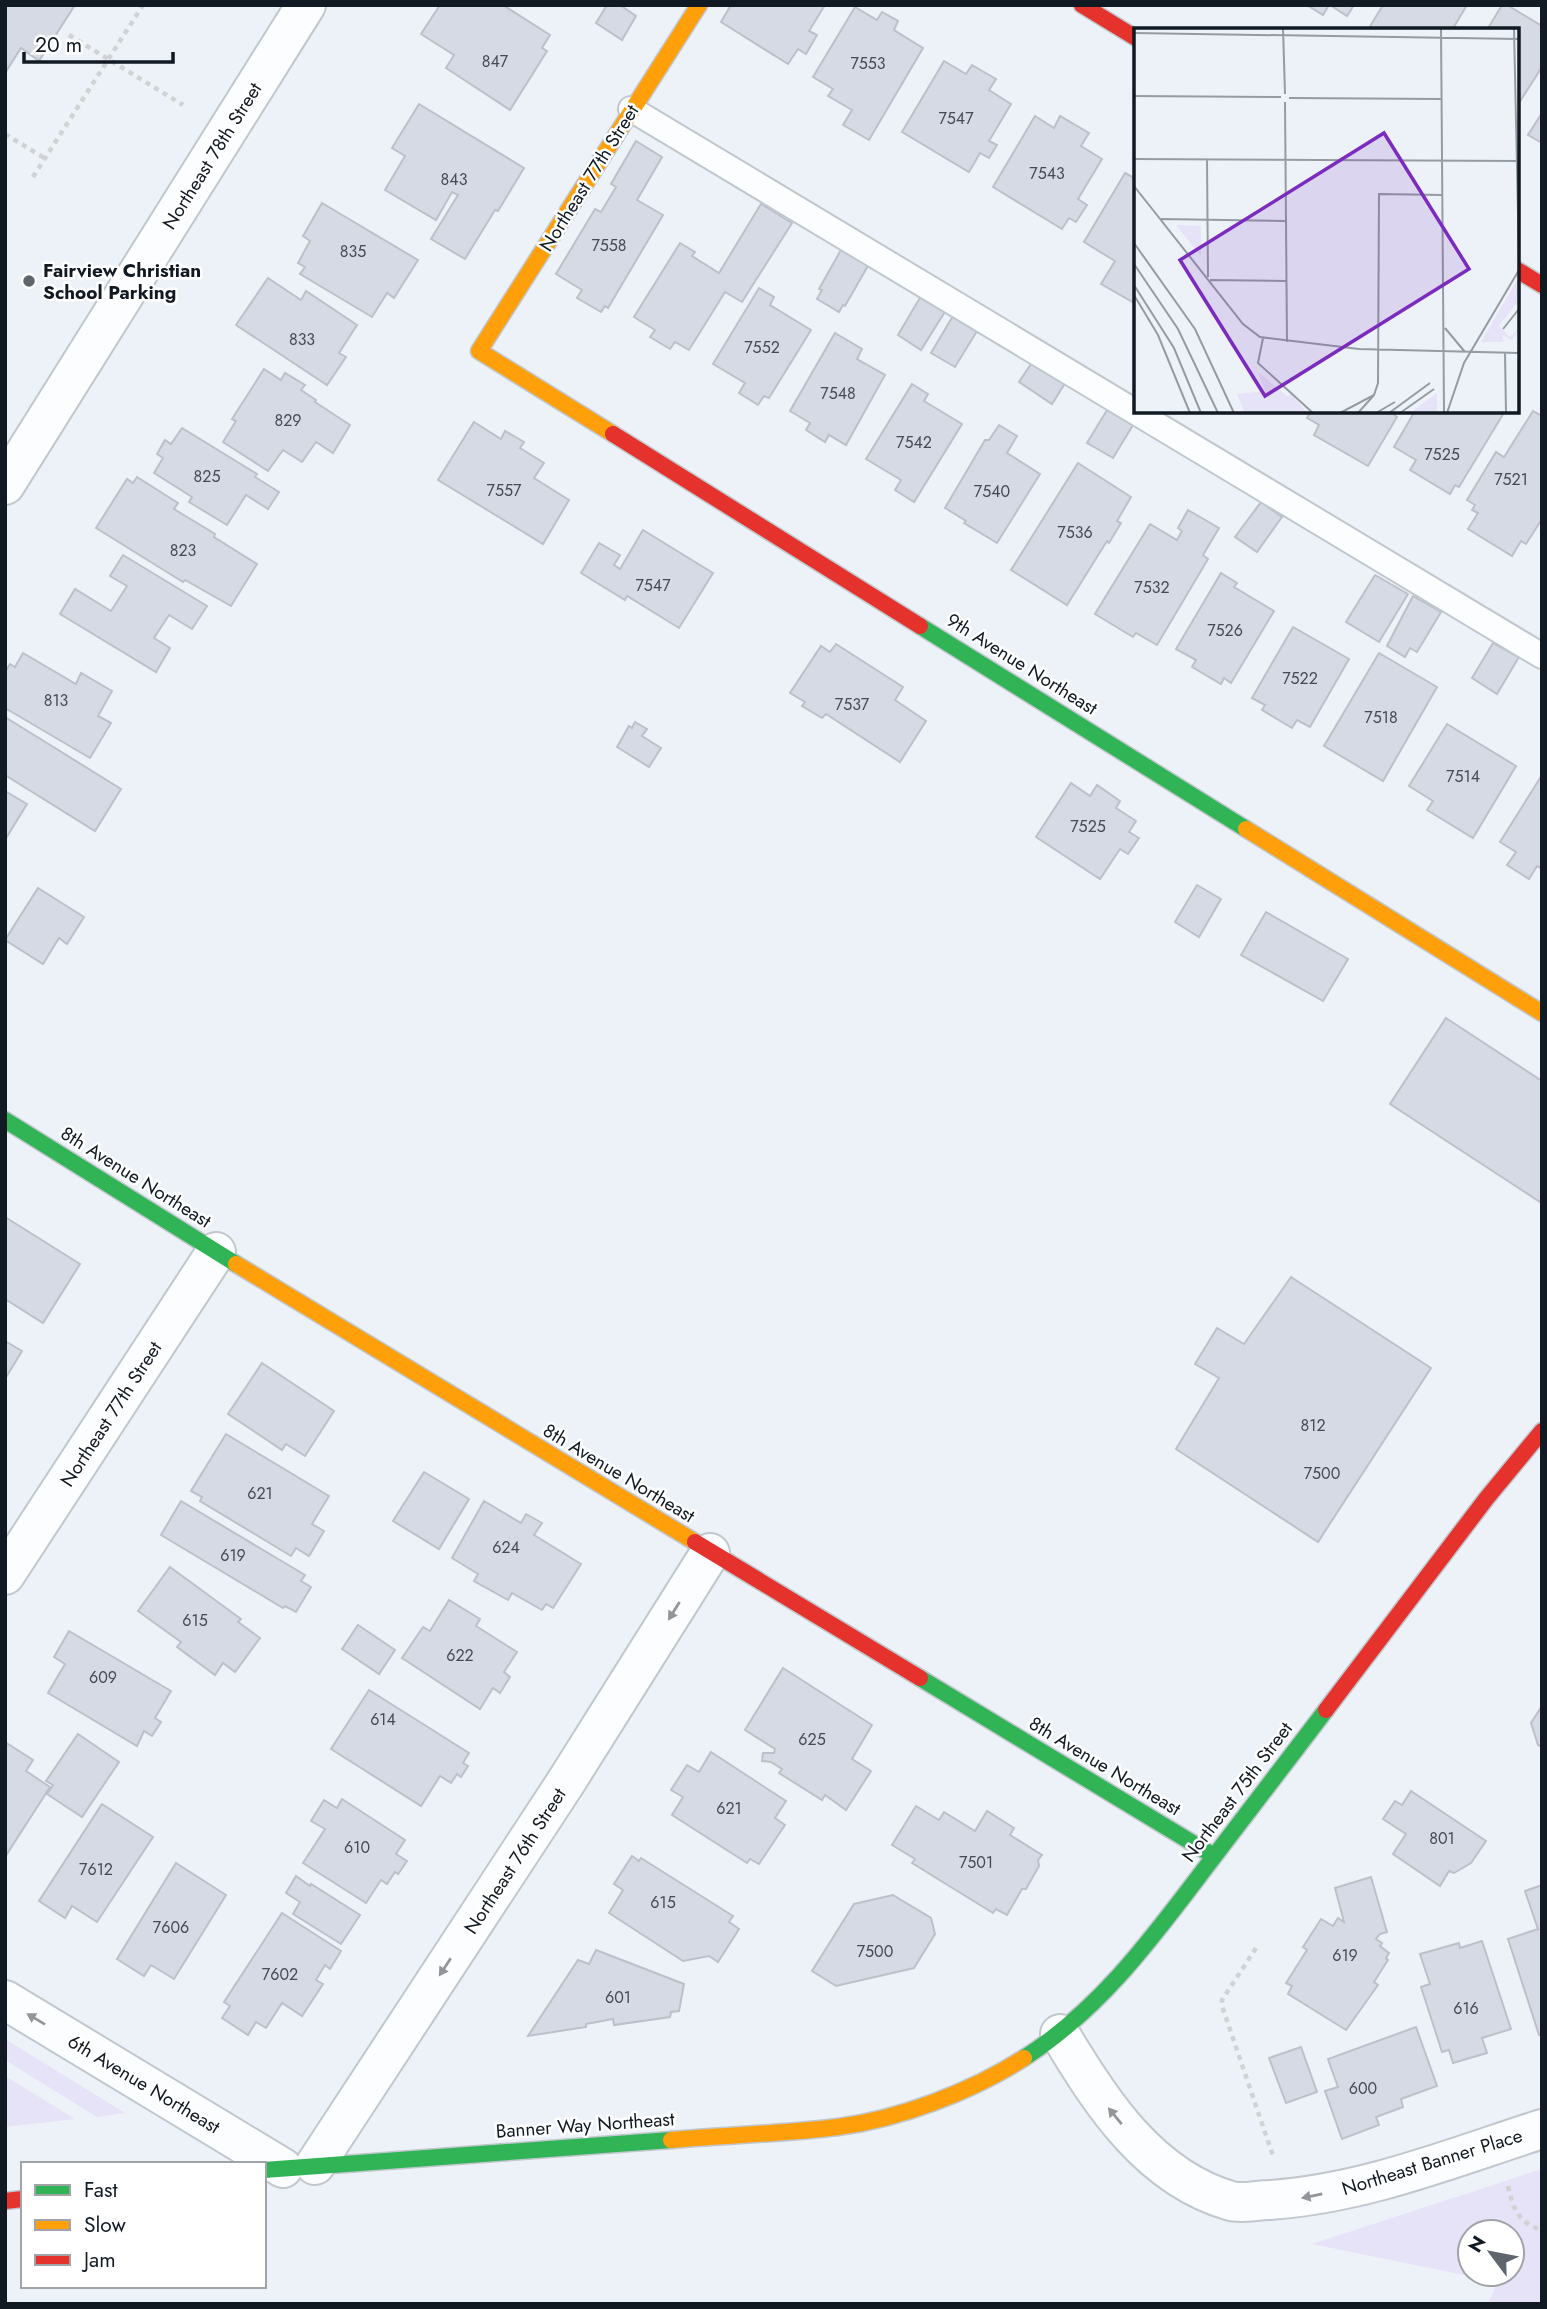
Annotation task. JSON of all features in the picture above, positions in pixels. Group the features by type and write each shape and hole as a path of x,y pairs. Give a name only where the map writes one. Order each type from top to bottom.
{"street":[{"name":"Northeast 78th Street","path":"5,485 306,5"},
{"name":"Northeast 77th Street","path":"479,351 699,5"},
{"path":"1082,5 1134,37"},
{"path":"1519,271 1542,285"},
{"name":"9th Avenue Northeast","path":"479,351 1542,1013"},
{"name":"8th Avenue Northeast","path":"5,1120 710,1553 1214,1856"},
{"name":"Northeast 77th Street","path":"5,1575 216,1252"},
{"name":"Northeast 75th Street","path":"907,2112 996,2076 1060,2034 1102,1996 1131,1963 1486,1499 1542,1431"},
{"name":"Northeast 76th Street","path":"288,2168 566,1782 710,1553"},
{"name":"6th Avenue Northeast","path":"5,2000 288,2168"},
{"name":"Northeast Banner Place","path":"1060,2034 1092,2087 1135,2141 1184,2181 1234,2202 1301,2198 1377,2183 1542,2129"},
{"name":"Banner Way Northeast","path":"288,2168 816,2129 907,2112"}],"lane":[{"path":"631,109 1134,411"},
{"path":"1137,413 1542,656"}],"path":[{"path":"33,177 144,5"},
{"path":"69,35 183,105"},
{"path":"5,134 46,159"},
{"path":"1256,1948 1222,2000 1222,2006 1276,2165"},
{"path":"1507,2185 1518,2217 1542,2230"}],"shaded area":[{"path":"5,2039 125,2113 97,2117 5,2060"},
{"path":"5,2076 75,2119 5,2127"},
{"path":"1542,2169 1542,2304 1488,2304 1495,2288 1526,2288 1526,2218 1456,2218 1456,2273 1312,2244"}],"building":[{"path":"5,5 75,5 39,61 21,48 5,73"},
{"path":"440,5 503,5 550,35 542,48 547,51 510,110 446,68 454,55 421,34"},
{"path":"607,5 620,5 636,16 622,40 596,23"},
{"path":"731,5 825,5 809,31 817,35 806,54 798,49 788,64 721,22"},
{"path":"1307,5 1329,5 1323,15"},
{"path":"1330,5 1354,5 1347,16"},
{"path":"1383,5 1467,5 1453,28 1369,28"},
{"path":"1502,5 1507,5 1542,26 1542,67 1519,103 1519,28 1488,28"},
{"path":"855,7 877,20 882,12 898,21 894,30 923,48 869,140 843,125 852,110 828,96 833,89 813,77"},
{"path":"944,61 966,74 972,65 996,79 989,90 1011,104 989,141 997,145 989,158 980,153 969,172 902,132"},
{"path":"419,104 524,168 465,259 431,239 458,195 452,192 436,220 385,190 405,156 392,148"},
{"path":"1542,113 1542,143 1528,135"},
{"path":"1035,116 1054,128 1060,116 1089,133 1081,146 1102,159 1078,199 1087,205 1076,222 1069,218 1062,229 993,187"},
{"path":"636,141 662,157 637,200 663,215 608,308 605,306 601,312 577,298 582,290 556,274 595,209 601,212 616,187 611,184"},
{"path":"1125,173 1134,178 1134,303 1101,284 1115,261 1084,242"},
{"path":"322,203 418,260 394,298 387,293 372,317 300,274 305,267 298,263 310,241 303,236"},
{"path":"761,204 792,223 742,302 725,292 689,350 675,342 670,349 650,337 655,330 634,317 680,243 695,252 692,256 719,273"},
{"path":"842,248 869,264 839,312 817,299 822,290 819,289"},
{"path":"268,278 301,300 306,291 357,325 339,353 346,357 327,385 236,325"},
{"path":"759,288 774,297 770,305 811,330 769,398 764,396 758,405 739,393 745,383 713,364"},
{"path":"921,296 946,310 921,350 898,335"},
{"path":"953,316 977,331 955,367 931,353"},
{"path":"835,333 862,349 857,359 885,375 846,445 829,435 825,442 806,430 810,423 790,411"},
{"path":"1035,358 1067,380 1052,404 1019,382"},
{"path":"264,369 281,380 285,373 305,385 301,390 350,425 333,453 316,442 302,462 283,450 268,471 223,442 236,421 232,419"},
{"path":"912,384 928,394 924,401 962,424 914,502 895,490 901,480 866,459"},
{"path":"1107,410 1133,425 1113,458 1087,443"},
{"path":"1533,411 1542,416 1542,519 1526,544 1521,541 1512,556 1468,529 1478,513 1472,510 1475,505 1467,500 1496,452 1504,457"},
{"path":"1310,413 1392,413 1397,417 1368,466 1314,435 1319,425 1307,418"},
{"path":"1414,413 1504,413 1459,487 1455,485 1450,494 1410,470 1416,460 1394,447"},
{"path":"474,422 501,439 505,431 524,442 520,448 544,463 534,478 569,500 543,544 438,480"},
{"path":"999,425 1017,436 1007,453 1040,474 997,543 945,508 985,440 989,440"},
{"path":"182,428 257,474 255,477 279,492 268,509 246,495 227,525 189,502 192,497 154,473 163,458 157,454 165,440 171,444"},
{"path":"1078,463 1131,497 1117,521 1121,523 1067,605 1011,570"},
{"path":"137,477 178,503 174,509 257,564 231,606 185,580 183,582 96,528 127,479 133,483"},
{"path":"1261,502 1282,517 1257,552 1235,537"},
{"path":"1188,510 1219,528 1203,555 1208,559 1157,645 1136,633 1133,637 1095,614 1150,524 1177,540 1182,531 1178,528"},
{"path":"643,530 713,573 679,628 627,596 625,600 581,573 599,543 620,555 614,565 620,569"},
{"path":"123,555 207,606 192,629 169,615 154,638 170,648 156,672 60,614 75,589 111,611 127,586 110,576"},
{"path":"1221,573 1237,583 1234,587 1274,611 1231,683 1224,678 1221,684 1192,667 1196,660 1176,649"},
{"path":"1375,575 1408,594 1379,642 1346,622"},
{"path":"1413,596 1441,612 1417,652 1410,648 1405,657 1387,646"},
{"path":"1293,627 1349,659 1310,727 1297,720 1292,728 1262,710 1265,705 1252,698"},
{"path":"1493,643 1519,657 1497,694 1472,678"},
{"path":"836,644 903,687 895,700 926,721 900,762 826,714 822,718 802,706 805,702 790,693 821,646 830,652"},
{"path":"23,653 76,684 81,673 112,691 98,716 111,723 90,758 5,708 5,672 10,664 15,667"},
{"path":"1379,653 1437,687 1383,781 1324,746"},
{"path":"5,717 121,789 95,831 5,775"},
{"path":"635,722 647,729 642,736 661,748 649,767 617,747 629,726 632,728"},
{"path":"1447,724 1516,766 1473,838 1427,810 1433,801 1409,786"},
{"path":"1542,775 1542,869 1537,866 1529,879 1507,865 1516,852 1500,842"},
{"path":"1071,783 1090,796 1097,785 1120,801 1116,808 1136,821 1129,832 1139,838 1128,854 1120,849 1100,879 1036,837"},
{"path":"5,791 27,804 5,840"},
{"path":"1197,885 1221,899 1199,937 1175,922"},
{"path":"38,888 84,917 67,944 59,938 43,964 5,940"},
{"path":"1266,912 1348,959 1323,1001 1241,955"},
{"path":"1446,1018 1542,1081 1540,1202 1390,1104"},
{"path":"5,1217 80,1264 43,1323 5,1299"},
{"path":"1291,1277 1431,1368 1318,1542 1176,1449 1219,1378 1195,1364 1217,1328 1244,1344"},
{"path":"5,1341 22,1351 5,1379"},
{"path":"262,1363 334,1411 305,1456 286,1444 282,1450 228,1414"},
{"path":"226,1434 329,1496 312,1524 324,1531 309,1556 296,1548 291,1556 200,1501 202,1497 191,1491"},
{"path":"424,1472 469,1499 439,1549 393,1521"},
{"path":"181,1501 305,1575 301,1581 311,1587 296,1612 285,1606 283,1608 161,1535"},
{"path":"484,1501 521,1523 526,1514 542,1523 534,1535 581,1564 553,1608 546,1604 542,1610 512,1593 508,1600 474,1581 478,1574 452,1558"},
{"path":"170,1567 241,1619 238,1622 260,1638 235,1672 223,1663 215,1675 177,1647 181,1642 138,1611"},
{"path":"449,1600 480,1619 476,1626 517,1652 504,1672 510,1677 500,1693 493,1688 480,1709 402,1658 423,1627 430,1631"},
{"path":"358,1625 395,1650 379,1674 342,1649"},
{"path":"69,1631 171,1691 155,1718 161,1722 152,1736 144,1731 137,1746 48,1693 65,1664 54,1657"},
{"path":"783,1668 872,1725 852,1759 871,1771 846,1810 825,1795 822,1800 779,1773 782,1769 771,1762 762,1761 763,1753 774,1753 775,1749 745,1730"},
{"path":"369,1690 469,1753 463,1763 468,1766 461,1777 457,1774 451,1783 440,1776 421,1806 331,1749"},
{"path":"1542,1706 1542,1747 1538,1745 1531,1723"},
{"path":"78,1734 119,1762 82,1817 47,1794 53,1785 46,1781"},
{"path":"5,1742 33,1760 26,1771 50,1787 5,1857"},
{"path":"711,1752 786,1801 775,1818 785,1825 759,1864 750,1859 747,1863 672,1815 683,1797 671,1790 687,1765 699,1772"},
{"path":"1411,1791 1486,1841 1471,1863 1454,1873 1449,1871 1440,1886 1393,1854 1406,1834 1383,1819 1395,1801 1402,1805"},
{"path":"342,1799 405,1840 396,1854 407,1861 387,1884 381,1880 366,1903 303,1863 325,1829 311,1821 324,1800 337,1808"},
{"path":"102,1804 153,1837 97,1922 72,1906 65,1918 39,1901"},
{"path":"916,1806 939,1820 944,1812 975,1831 987,1811 1014,1828 1010,1835 1042,1855 1026,1889 1022,1889 1007,1915 996,1909 993,1913 912,1863 915,1859 892,1845"},
{"path":"632,1856 639,1861 641,1858 733,1916 729,1922 739,1929 718,1962 709,1956 683,1961 609,1913 623,1890 614,1884"},
{"path":"176,1863 226,1895 174,1979 151,1965 144,1976 117,1959"},
{"path":"296,1876 360,1915 341,1944 293,1914 300,1902 286,1893"},
{"path":"1371,1877 1387,1932 1376,1939 1389,1953 1386,1958 1388,1960 1374,1982 1378,1985 1346,2030 1288,1994 1292,1986 1286,1983 1307,1950 1303,1947 1321,1919 1333,1926 1338,1918 1344,1922 1335,1888"},
{"path":"1542,1885 1542,2034 1539,2035 1508,1939 1538,1929 1525,1891"},
{"path":"893,1895 931,1918 935,1934 914,1968 836,1986 812,1971 854,1904"},
{"path":"282,1913 341,1951 330,1969 325,1965 316,1980 323,1984 302,2016 282,2003 266,2028 256,2022 248,2035 222,2018 230,2006 224,2002"},
{"path":"1482,1941 1511,2029 1482,2038 1487,2053 1453,2063 1449,2050 1442,2052 1421,1987 1430,1984 1420,1954 1459,1943 1460,1948"},
{"path":"596,1950 684,1984 679,2011 671,2012 670,2017 614,2025 613,2019 586,2024 586,2027 528,2036 578,1960 589,1964"},
{"path":"1416,2027 1437,2086 1401,2099 1403,2107 1376,2117 1379,2125 1342,2139 1325,2091 1338,2087 1328,2059"},
{"path":"1301,2047 1317,2092 1286,2103 1269,2058"}],"traffic: fast":[{"path":"920,626 1246,829"},
{"path":"5,1120 236,1264"},
{"path":"920,1678 1214,1856"},
{"path":"1024,2058 1076,2018 1122,1973 1326,1710"},
{"path":"266,2170 671,2140"}],"traffic: slow":[{"path":"613,434 479,351 699,5"},
{"path":"1246,829 1542,1013"},
{"path":"236,1264 695,1542"},
{"path":"671,2140 838,2127 885,2118 958,2093 1024,2058"}],"traffic: jam":[{"path":"1082,5 1134,37"},
{"path":"1519,271 1542,285"},
{"path":"613,434 920,626"},
{"path":"1326,1710 1486,1499 1542,1431"},
{"path":"695,1542 920,1678"},
{"path":"5,2201 21,2199"}],"place":[{"name":"Fairview Christian School Parking","path":"29,281"}]}
